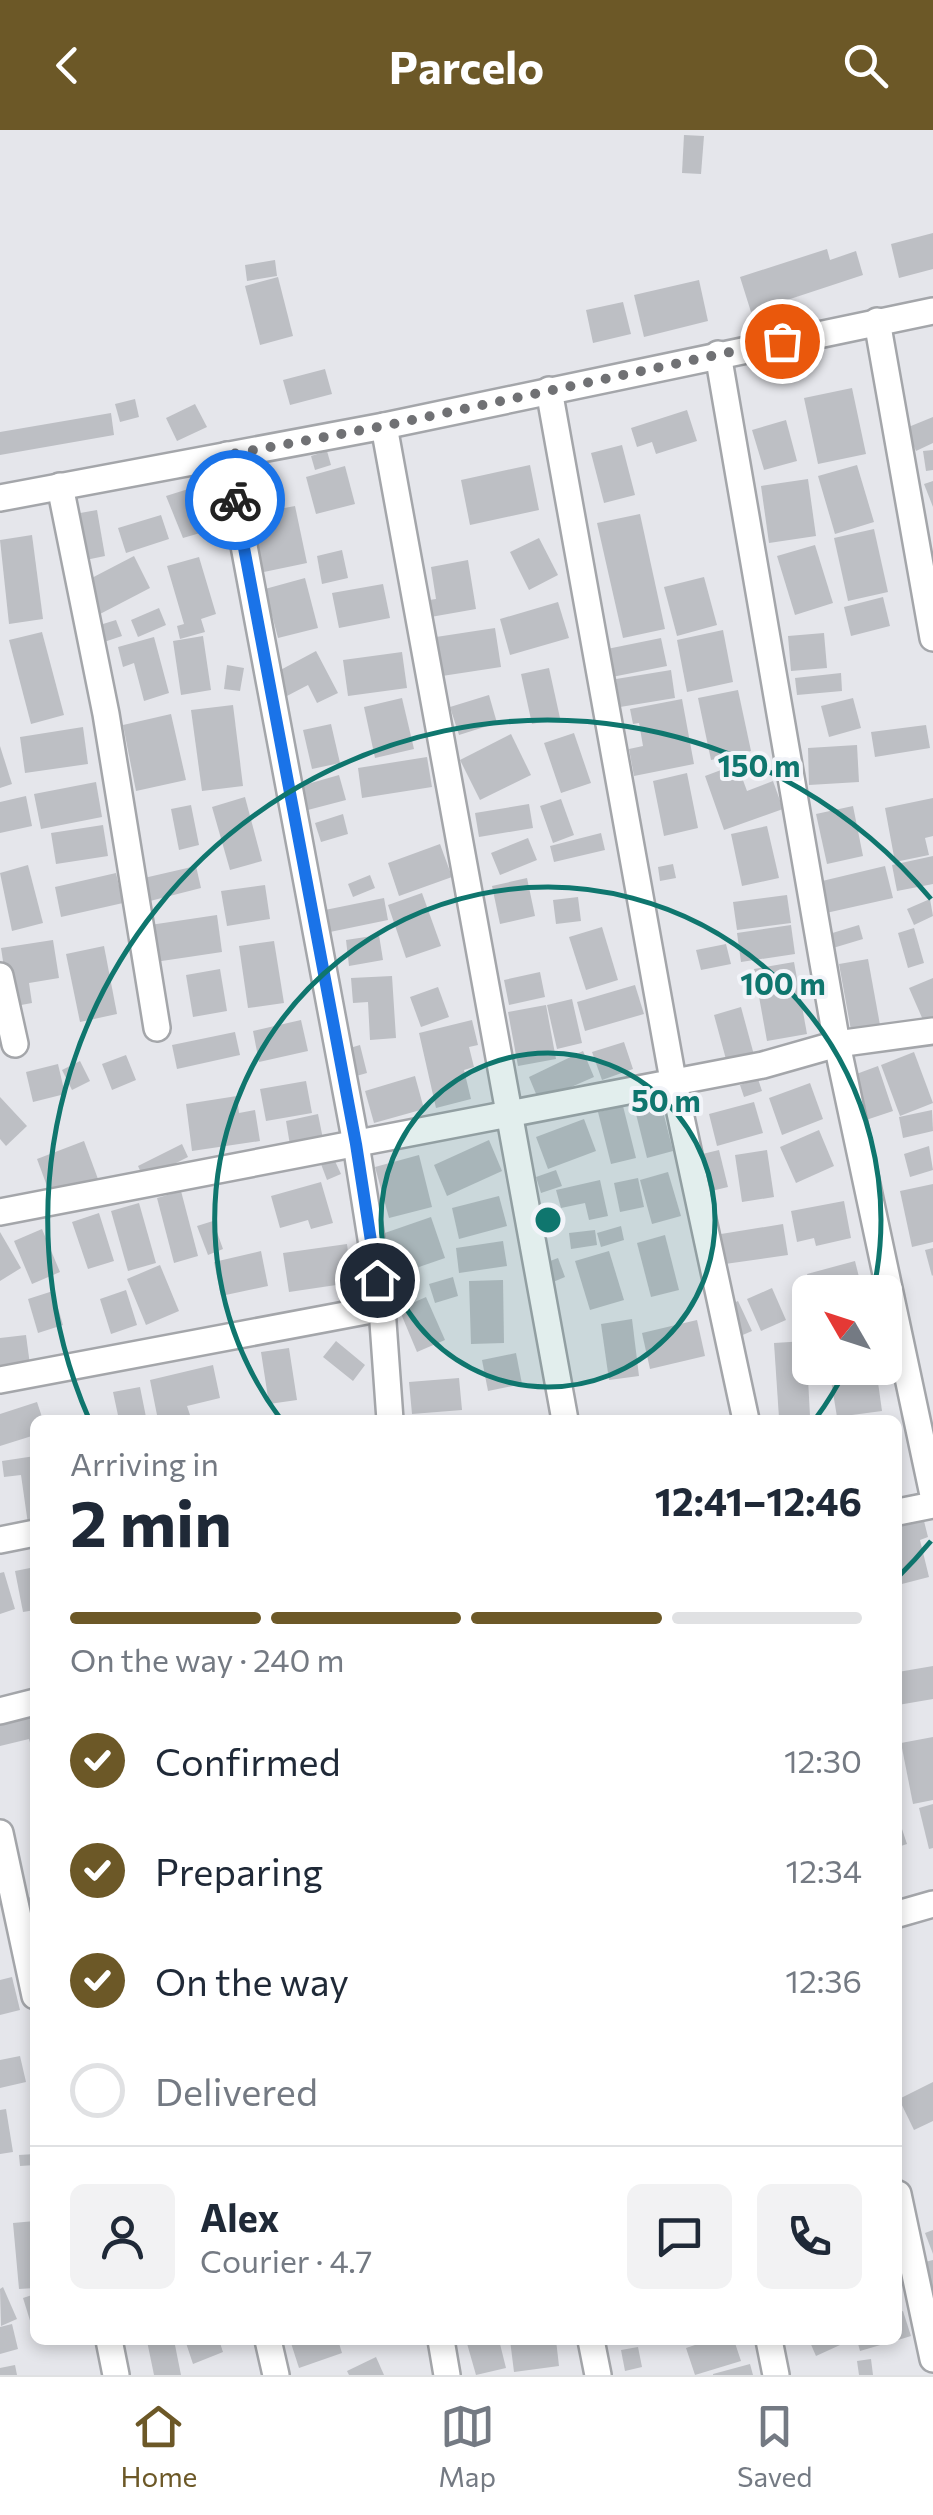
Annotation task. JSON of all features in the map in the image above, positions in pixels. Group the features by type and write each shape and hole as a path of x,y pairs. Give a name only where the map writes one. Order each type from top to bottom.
{"street":[{"path":"0,498 384,426 933,311"},
{"path":"877,321 933,638"},
{"path":"718,354 837,1044 933,1495"},
{"path":"549,390 673,1080 745,1415"},
{"path":"384,426 564,1415"},
{"path":"227,455 356,1144 382,1308 390,1415"},
{"path":"60,486 106,714 157,1028"},
{"path":"0,976 15,1044"},
{"path":"0,1212 764,1065 837,1044 933,1032"},
{"path":"0,1380 382,1308"},
{"path":"902,1511 933,1505"},
{"path":"0,1540 30,1533"},
{"path":"0,1712 30,1703"},
{"path":"0,1833 30,1973"},
{"path":"902,1913 933,1904"},
{"path":"902,2213 933,2359"},
{"path":"109,2345 116,2375"},
{"path":"269,2345 276,2375"},
{"path":"442,2345 447,2375"},
{"path":"592,2345 598,2375"},
{"path":"769,2345 776,2375"}],"building":[{"path":"684,135 704,136 701,174 682,173"},
{"path":"933,233 933,269 899,278 891,244"},
{"path":"827,249 830,260 856,251 863,275 751,312 740,277"},
{"path":"275,260 277,276 247,281 245,265"},
{"path":"278,277 293,336 260,345 245,286"},
{"path":"699,280 708,321 644,337 634,295"},
{"path":"623,302 631,334 593,343 586,310"},
{"path":"325,369 332,394 290,405 283,380"},
{"path":"852,388 866,454 818,464 804,398"},
{"path":"135,399 139,417 120,422 115,404"},
{"path":"195,404 207,427 177,441 166,418"},
{"path":"687,410 697,441 656,454 652,442 637,447 631,428"},
{"path":"111,413 114,435 0,455 0,432"},
{"path":"933,417 933,443 916,451 906,428"},
{"path":"786,420 797,461 764,470 752,430"},
{"path":"622,445 635,495 604,503 591,453"},
{"path":"933,450 933,470 926,471 923,451"},
{"path":"327,451 331,465 315,470 311,456"},
{"path":"530,465 539,510 470,525 461,480"},
{"path":"857,465 874,522 835,534 818,476"},
{"path":"345,466 355,504 316,514 306,477"},
{"path":"808,479 816,536 769,543 761,486"},
{"path":"933,481 933,507 924,484"},
{"path":"201,485 214,529 183,538 166,496"},
{"path":"295,506 307,563 259,573 248,515"},
{"path":"97,510 105,556 76,562 69,515"},
{"path":"640,514 665,629 623,638 597,523"},
{"path":"161,515 169,539 126,553 118,528"},
{"path":"874,529 888,592 848,601 834,538"},
{"path":"32,535 43,619 9,624 0,540"},
{"path":"539,538 558,575 529,590 510,552"},
{"path":"815,545 833,603 795,615 777,556"},
{"path":"342,550 348,578 322,584 317,556"},
{"path":"134,556 150,588 100,614 84,582"},
{"path":"199,557 216,614 201,619 205,632 180,639 177,626 184,624 167,566"},
{"path":"468,560 476,609 425,618 423,601 436,599 431,567"},
{"path":"704,577 717,625 677,636 664,587"},
{"path":"305,578 318,628 278,638 265,589"},
{"path":"383,584 390,618 339,628 332,593"},
{"path":"883,597 890,626 851,636 844,607"},
{"path":"558,602 569,638 510,655 500,619"},
{"path":"159,608 166,625 138,637 131,620"},
{"path":"116,620 122,636 95,645 90,628"},
{"path":"495,628 501,667 442,676 436,637"},
{"path":"723,630 733,682 687,692 677,640"},
{"path":"42,632 64,715 31,724 9,640"},
{"path":"824,633 827,668 791,671 788,636"},
{"path":"203,636 211,690 181,695 173,641"},
{"path":"154,637 169,693 144,701 134,663 123,667 118,647"},
{"path":"661,638 667,666 612,677 607,649"},
{"path":"316,651 338,693 317,703 308,685 285,697 273,674"},
{"path":"402,652 407,688 348,696 343,660"},
{"path":"227,665 244,668 240,691 224,689"},
{"path":"549,668 560,718 532,724 521,674"},
{"path":"671,670 675,698 620,707 616,679"},
{"path":"841,673 842,691 797,695 795,678"},
{"path":"738,690 751,751 711,760 698,698"},
{"path":"489,695 497,723 459,735 450,707"},
{"path":"402,698 414,749 375,758 364,707"},
{"path":"853,698 861,728 829,737 821,706"},
{"path":"682,699 694,764 634,776 629,749 643,746 639,723 633,724 630,709"},
{"path":"233,705 243,786 202,791 191,710"},
{"path":"171,714 186,780 136,791 123,725"},
{"path":"331,724 340,763 312,769 303,730"},
{"path":"926,725 930,748 875,757 871,732"},
{"path":"83,727 88,764 25,773 20,737"},
{"path":"574,733 591,783 561,793 544,743"},
{"path":"511,734 531,775 480,800 460,760"},
{"path":"857,745 859,782 809,785 808,748"},
{"path":"0,746 12,784 0,788"},
{"path":"427,757 432,787 362,798 358,768"},
{"path":"737,764 747,791 773,781 783,809 724,830 705,776"},
{"path":"687,773 698,828 664,836 653,781"},
{"path":"339,775 346,800 304,811 297,787"},
{"path":"96,782 102,817 41,829 34,794"},
{"path":"26,796 32,826 0,833 0,802"},
{"path":"245,797 262,861 230,870 212,807"},
{"path":"933,798 933,836 925,838 929,855 895,862 885,808"},
{"path":"561,799 574,835 553,843 540,806"},
{"path":"529,804 533,828 479,837 475,813"},
{"path":"191,805 199,845 179,850 171,809"},
{"path":"853,806 863,856 827,864 816,814"},
{"path":"343,814 348,834 321,842 315,823"},
{"path":"103,825 108,856 56,864 51,833"},
{"path":"767,826 779,878 742,886 731,834"},
{"path":"601,833 605,850 554,862 550,846"},
{"path":"528,838 537,860 500,875 491,853"},
{"path":"440,844 452,877 399,896 388,863"},
{"path":"933,856 933,884 897,891 892,865"},
{"path":"673,864 676,878 660,881 658,867"},
{"path":"28,865 43,923 12,931 0,873"},
{"path":"196,866 201,888 150,901 144,878"},
{"path":"885,866 893,898 826,913 818,882"},
{"path":"116,873 123,903 61,917 55,887"},
{"path":"370,875 375,888 353,897 348,884"},
{"path":"527,878 535,916 500,924 492,886"},
{"path":"265,885 270,919 227,926 221,891"},
{"path":"422,893 441,946 406,958 388,905"},
{"path":"787,895 791,923 737,930 733,902"},
{"path":"578,897 581,921 556,924 553,900"},
{"path":"384,898 388,920 325,933 320,911"},
{"path":"930,899 933,916 914,925 907,909"},
{"path":"217,915 222,952 155,962 150,925"},
{"path":"791,925 795,954 741,962 737,933"},
{"path":"859,925 863,939 833,948 829,934"},
{"path":"602,927 618,980 586,990 569,937"},
{"path":"914,928 924,963 908,968 898,933"},
{"path":"379,935 383,960 349,966 346,940"},
{"path":"53,940 59,978 29,983 32,1003 10,1007 1,948"},
{"path":"274,941 284,1003 248,1008 239,946"},
{"path":"726,944 731,964 701,970 696,950"},
{"path":"104,946 117,1014 80,1022 66,954"},
{"path":"868,959 880,1025 851,1030 839,964"},
{"path":"794,962 807,1034 767,1041 754,969"},
{"path":"220,969 227,1011 193,1017 186,975"},
{"path":"540,972 545,997 509,1005 504,980"},
{"path":"392,976 396,1038 370,1040 368,1002 353,1003 351,978"},
{"path":"933,978 933,1016 923,1020 909,988"},
{"path":"635,985 644,1014 585,1031 577,1002"},
{"path":"438,987 449,1017 421,1027 410,997"},
{"path":"572,999 582,1043 557,1049 547,1005"},
{"path":"546,1005 556,1059 518,1066 508,1012"},
{"path":"741,1007 754,1055 727,1063 714,1015"},
{"path":"301,1020 308,1051 259,1062 253,1031"},
{"path":"472,1020 478,1045 469,1047 474,1067 464,1070 471,1099 436,1108 419,1033"},
{"path":"235,1032 240,1055 177,1069 172,1045"},
{"path":"624,1042 633,1069 602,1080 592,1052"},
{"path":"360,1045 367,1073 349,1078 343,1050"},
{"path":"583,1051 594,1077 539,1101 529,1077"},
{"path":"914,1052 933,1103 900,1116 881,1065"},
{"path":"126,1055 136,1080 112,1090 102,1064"},
{"path":"80,1061 90,1081 72,1090 62,1070"},
{"path":"58,1064 65,1094 33,1102 26,1072"},
{"path":"878,1066 893,1111 866,1120 851,1076"},
{"path":"415,1076 424,1109 374,1123 365,1091"},
{"path":"758,1079 762,1091 744,1097 740,1085"},
{"path":"306,1081 312,1113 266,1121 260,1089"},
{"path":"810,1083 823,1119 782,1135 769,1098"},
{"path":"237,1096 239,1113 255,1110 260,1141 192,1151 186,1104"},
{"path":"0,1097 27,1126 6,1146 0,1139"},
{"path":"660,1099 673,1151 647,1158 634,1106"},
{"path":"754,1102 763,1133 717,1146 709,1114"},
{"path":"623,1106 636,1158 611,1164 598,1112"},
{"path":"932,1110 933,1131 903,1138 899,1117"},
{"path":"318,1114 323,1139 290,1145 286,1121"},
{"path":"584,1119 596,1151 548,1169 536,1137"},
{"path":"819,1130 834,1166 796,1183 780,1147"},
{"path":"489,1140 502,1171 447,1196 434,1165"},
{"path":"84,1141 98,1179 51,1197 37,1159"},
{"path":"182,1144 188,1157 144,1179 138,1166"},
{"path":"929,1146 933,1170 910,1177 904,1154"},
{"path":"719,1150 728,1187 703,1193 694,1156"},
{"path":"767,1150 774,1197 742,1202 735,1155"},
{"path":"419,1155 432,1207 389,1218 375,1167"},
{"path":"334,1159 341,1174 327,1180 321,1164"},
{"path":"556,1170 562,1186 541,1193 536,1177"},
{"path":"668,1172 681,1216 652,1224 640,1180"},
{"path":"638,1178 644,1207 620,1212 614,1183"},
{"path":"600,1180 608,1216 589,1220 585,1203 561,1208 556,1190"},
{"path":"321,1182 333,1223 311,1229 308,1220 280,1228 271,1196"},
{"path":"933,1184 933,1242 912,1247 900,1191"},
{"path":"181,1191 198,1256 174,1263 157,1198"},
{"path":"499,1196 507,1226 459,1239 452,1208"},
{"path":"844,1201 851,1238 816,1246 814,1238 797,1242 791,1211"},
{"path":"139,1203 156,1263 128,1271 111,1211"},
{"path":"99,1213 114,1261 88,1269 72,1222"},
{"path":"431,1217 445,1258 393,1276 379,1235"},
{"path":"213,1221 223,1249 208,1255 197,1226"},
{"path":"783,1224 788,1255 725,1264 721,1234"},
{"path":"621,1226 624,1240 601,1247 597,1233"},
{"path":"42,1229 60,1272 32,1284 14,1241"},
{"path":"595,1230 597,1245 571,1249 569,1233"},
{"path":"0,1232 21,1268 0,1281"},
{"path":"665,1235 679,1290 651,1297 637,1243"},
{"path":"503,1241 507,1266 459,1273 456,1248"},
{"path":"347,1244 350,1267 341,1268 343,1284 289,1292 283,1253"},
{"path":"933,1248 933,1275 932,1276 925,1250"},
{"path":"261,1251 268,1286 221,1296 214,1262"},
{"path":"609,1251 624,1300 590,1310 575,1261"},
{"path":"558,1258 565,1277 553,1282 545,1263"},
{"path":"855,1261 858,1275 807,1275"},
{"path":"160,1265 179,1311 146,1325 127,1279"},
{"path":"453,1277 458,1296 435,1303 429,1284"},
{"path":"503,1280 504,1343 471,1344 469,1281"},
{"path":"772,1288 786,1320 761,1331 747,1299"},
{"path":"126,1290 137,1325 111,1334 100,1299"},
{"path":"53,1291 63,1325 38,1333 28,1299"},
{"path":"426,1297 445,1340 417,1352 399,1309"},
{"path":"738,1301 752,1331 738,1337 725,1307"},
{"path":"632,1319 639,1376 609,1380 601,1324"},
{"path":"697,1320 705,1356 650,1369 642,1333"},
{"path":"26,1335 30,1365 0,1369 0,1338"},
{"path":"336,1341 365,1365 353,1381 323,1357"},
{"path":"792,1342 792,1385 808,1385 810,1415 779,1415 774,1343"},
{"path":"289,1348 297,1400 269,1404 261,1352"},
{"path":"516,1353 522,1384 488,1391 482,1360"},
{"path":"213,1365 220,1398 187,1406 190,1415 157,1415 150,1380"},
{"path":"459,1378 462,1410 412,1414 409,1382"},
{"path":"832,1385 878,1385 882,1411 837,1415"},
{"path":"140,1387 146,1415 118,1415 113,1392"},
{"path":"37,1402 41,1415 30,1415 30,1437 0,1446 0,1414"},
{"path":"30,1457 30,1523 21,1475 4,1477 2,1461"},
{"path":"922,1513 928,1537 920,1540 929,1577 902,1584 902,1519"},
{"path":"30,1568 30,1611 23,1612 15,1571"},
{"path":"4,1572 15,1609 0,1614 0,1573"},
{"path":"933,1666 933,1699 902,1704 902,1671"},
{"path":"30,1712 30,1742 29,1739 0,1746 0,1720"},
{"path":"933,1737 933,1800 913,1804 902,1743"},
{"path":"933,1804 933,1848 929,1849 919,1808"},
{"path":"12,1977 20,2010 0,2015 0,1980"},
{"path":"20,2056 26,2082 0,2088 0,2060"},
{"path":"933,2082 933,2121 914,2130 902,2098"},
{"path":"6,2109 13,2152 0,2154 0,2110"},
{"path":"30,2154 30,2165 20,2166 19,2155"},
{"path":"30,2221 30,2288 19,2289 13,2223"},
{"path":"933,2230 933,2254 925,2233"},
{"path":"933,2260 933,2291 931,2291 925,2262"},
{"path":"3,2287 17,2319 1,2326 0,2289"},
{"path":"30,2296 30,2321 23,2298"},
{"path":"902,2311 911,2336 902,2339"},
{"path":"12,2324 18,2349 0,2354 0,2327"},
{"path":"148,2345 175,2345 181,2375 154,2375"},
{"path":"187,2345 221,2345 223,2352 193,2364"},
{"path":"292,2345 340,2345 342,2353 299,2368"},
{"path":"467,2345 500,2345 506,2368 476,2375"},
{"path":"511,2345 557,2345 559,2366 514,2372"},
{"path":"736,2345 741,2361 695,2375 686,2348"},
{"path":"811,2345 840,2345 816,2356"},
{"path":"858,2345 880,2345 860,2351"},
{"path":"638,2347 642,2367 625,2371 621,2350"},
{"path":"376,2357 384,2375 349,2375 347,2371"},
{"path":"871,2359 873,2375 859,2375 857,2361"},
{"path":"750,2364 753,2375 713,2375 713,2374"},
{"path":"15,2365 17,2375 0,2375 0,2368"}],"way so far":[{"path":"235,500 227,455 384,426 782,341"}],"route":[{"path":"235,500 356,1144 377,1280"}]}
